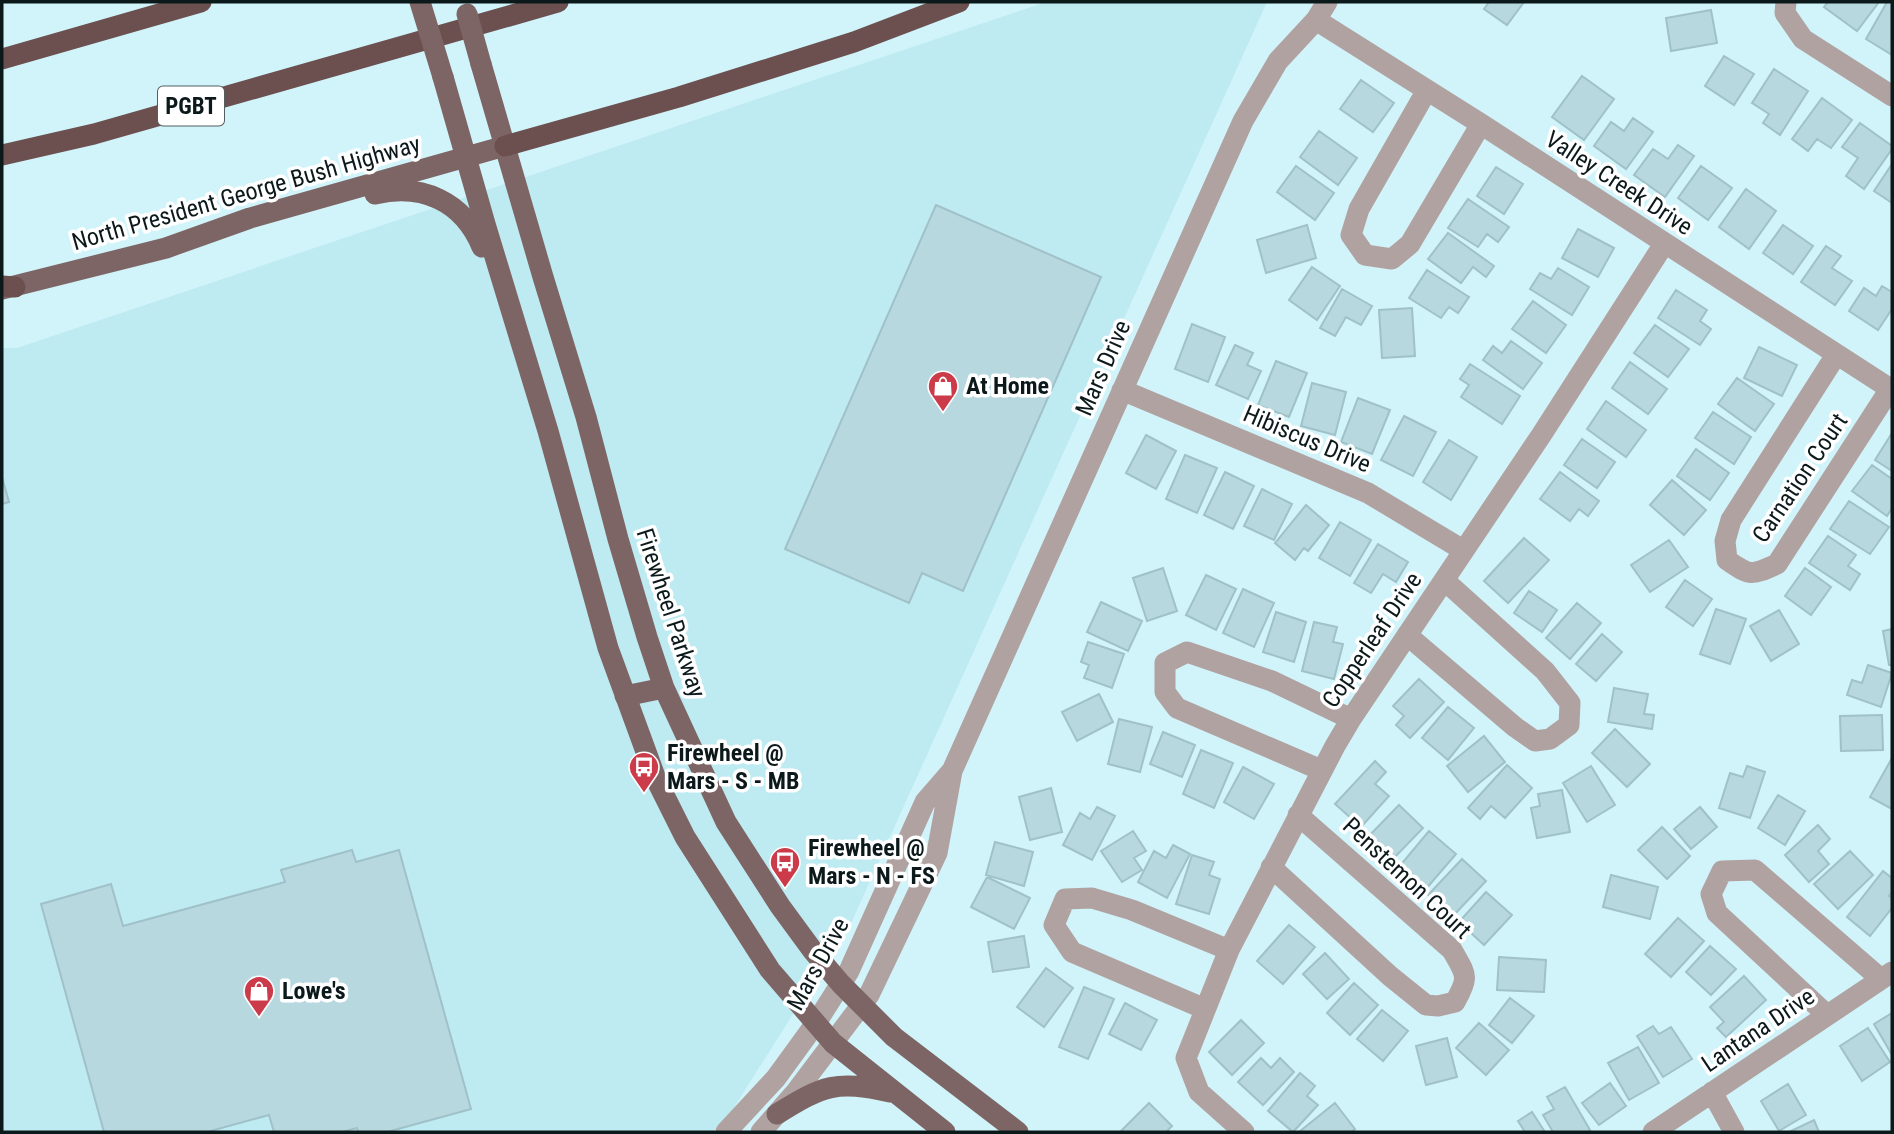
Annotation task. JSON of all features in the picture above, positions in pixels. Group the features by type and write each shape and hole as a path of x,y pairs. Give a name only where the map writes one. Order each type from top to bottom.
{"highway":[{"path":"2,59 201,2"},
{"name":"PGBT","path":"2,155 94,134 558,2"},
{"path":"505,146 679,97 854,42 959,2"}],"main road":[{"path":"419,2 548,431 608,648 656,779 685,837 770,970 833,1043 945,1132"},
{"name":"Firewheel Parkway","path":"463,2 586,417 621,551 664,688 726,822 780,906 841,984 894,1037 1018,1132"},
{"name":"North President George Bush Highway","path":"6,288 166,248 250,218 505,146"},
{"path":"250,218 317,211 390,191 421,191 449,204 468,220 489,263 502,280"},
{"path":"625,696 664,688"},
{"path":"777,1114 810,1094 838,1085 853,1085 898,1094"}],"street":[{"path":"1786,8 1803,40 1892,96"},
{"name":"Valley Creek Drive","path":"1321,11 1427,90 1891,390"},
{"name":"Mars Drive","path":"761,1132 869,995 937,853 953,771 1243,121 1278,61 1321,11"},
{"path":"1427,90 1359,209 1351,235 1365,255 1392,258 1410,244 1481,124"},
{"name":"Copperleaf Drive","path":"1244,1132 1199,1092 1186,1058 1228,950 1321,770 1351,719 1542,434 1664,244"},
{"name":"Carnation Court","path":"1836,355 1731,520 1725,541 1727,560 1743,571 1761,571 1777,564 1891,390"},
{"name":"Hibiscus Drive","path":"1122,390 1368,492 1463,550"},
{"path":"1407,635 1535,741 1550,739 1569,725 1570,703 1545,671 1444,580"},
{"path":"1321,770 1177,708 1165,692 1166,663 1187,652 1272,681 1351,719"},
{"name":"Mars Drive","path":"726,1132 776,1079 841,984 866,935 925,802 953,771"},
{"name":"Penstemon Court","path":"1271,867 1390,976 1426,1005 1438,1006 1455,1002 1465,983 1464,971 1452,950 1298,814"},
{"path":"1827,1015 1717,913 1711,894 1722,871 1755,870 1886,975"},
{"path":"1206,1009 1073,952 1054,925 1065,899 1092,898 1132,910 1228,950"},
{"name":"Lantana Drive","path":"1653,1132 1886,975"},
{"path":"1712,1092 1734,1132"}],"shaded area":[{"path":"1046,2 1267,2 852,921 721,1128 708,1132 2,1132 2,348 17,348"}],"building":[{"path":"1489,2 1524,2 1507,25 1484,9"},
{"path":"1828,2 1879,2 1857,31 1824,7"},
{"path":"1887,2 1892,2 1892,55 1866,39"},
{"path":"1711,10 1717,43 1671,51 1666,18"},
{"path":"1724,56 1754,74 1734,105 1705,86"},
{"path":"1774,69 1808,91 1780,135 1763,123 1769,114 1752,103"},
{"path":"1582,76 1614,99 1584,140 1552,117"},
{"path":"1361,80 1394,103 1373,132 1340,109"},
{"path":"1822,98 1852,120 1831,148 1817,139 1808,151 1792,139"},
{"path":"1633,118 1653,132 1626,169 1594,146 1611,122 1624,131"},
{"path":"1860,123 1892,146 1864,189 1846,176 1858,158 1842,147"},
{"path":"1319,131 1357,158 1338,185 1300,157"},
{"path":"1678,145 1694,156 1665,197 1634,175 1653,149 1668,159"},
{"path":"1892,164 1892,203 1874,191"},
{"path":"1296,166 1334,193 1315,220 1277,192"},
{"path":"1701,166 1732,188 1708,220 1678,198"},
{"path":"1496,167 1523,184 1504,214 1477,196"},
{"path":"1746,189 1776,211 1749,249 1719,227"},
{"path":"1468,199 1509,227 1498,242 1487,234 1478,247 1448,228"},
{"name":"At Home","path":"936,205 1101,277 963,591 922,573 909,603 785,549"},
{"path":"1307,225 1316,258 1266,273 1257,240"},
{"path":"1783,225 1813,246 1793,274 1763,253"},
{"path":"1578,229 1614,248 1598,277 1562,258"},
{"path":"1448,233 1494,266 1486,277 1473,267 1461,283 1428,259"},
{"path":"1826,246 1841,256 1832,268 1852,281 1835,305 1801,282"},
{"path":"1312,267 1340,286 1317,320 1289,300"},
{"path":"1558,268 1589,287 1572,315 1530,289 1540,273 1551,279"},
{"path":"1427,270 1469,297 1458,313 1449,307 1441,318 1409,298"},
{"path":"1882,286 1892,292 1892,309 1878,330 1849,311 1864,288 1876,296"},
{"path":"1342,289 1372,306 1361,325 1346,317 1335,336 1320,328"},
{"path":"1676,290 1707,310 1700,321 1711,329 1700,345 1658,318"},
{"path":"1533,301 1566,325 1546,353 1512,329"},
{"path":"1412,308 1415,356 1382,358 1379,310"},
{"path":"1192,324 1225,337 1208,382 1175,369"},
{"path":"1655,325 1689,349 1668,377 1634,353"},
{"path":"1511,341 1542,363 1523,389 1483,360 1493,346 1502,353"},
{"path":"1235,345 1253,353 1247,365 1261,371 1248,399 1216,385"},
{"path":"1759,347 1797,365 1782,396 1744,378"},
{"path":"1276,361 1307,373 1289,417 1258,405"},
{"path":"1630,362 1667,389 1648,414 1612,388"},
{"path":"1470,364 1520,396 1502,424 1461,397 1469,385 1460,379"},
{"path":"1737,378 1774,404 1755,431 1718,404"},
{"path":"1312,383 1346,392 1335,435 1301,426"},
{"path":"1358,398 1390,410 1372,454 1341,442"},
{"path":"1606,401 1646,430 1626,457 1587,429"},
{"path":"1713,412 1751,437 1734,464 1695,438"},
{"path":"1404,416 1436,432 1413,476 1381,460"},
{"path":"1892,433 1892,471 1875,460"},
{"path":"1146,435 1176,451 1156,489 1126,473"},
{"path":"1582,439 1615,462 1597,488 1564,465"},
{"path":"1449,440 1477,457 1451,500 1423,482"},
{"path":"1696,449 1729,473 1710,500 1677,476"},
{"path":"1185,455 1217,468 1197,513 1166,499"},
{"path":"1872,465 1892,479 1892,508 1887,516 1852,491"},
{"path":"1225,472 1254,486 1233,529 1204,515"},
{"path":"1560,472 1599,501 1588,516 1579,509 1570,521 1540,499"},
{"path":"2,477 9,502 2,504"},
{"path":"1672,480 1706,510 1684,535 1650,505"},
{"path":"1262,489 1292,504 1274,540 1244,526"},
{"path":"1849,501 1889,527 1870,554 1830,529"},
{"path":"1306,505 1329,525 1308,551 1304,548 1295,560 1275,543"},
{"path":"1340,522 1371,540 1350,576 1319,558"},
{"path":"1828,536 1856,555 1848,566 1860,574 1850,590 1809,563"},
{"path":"1524,538 1549,560 1508,603 1484,581"},
{"path":"1669,540 1688,567 1650,592 1631,565"},
{"path":"1378,544 1408,562 1396,582 1383,574 1371,593 1354,583"},
{"path":"1163,568 1177,611 1147,621 1133,578"},
{"path":"1805,568 1831,587 1811,615 1785,596"},
{"path":"1206,575 1236,589 1216,630 1186,615"},
{"path":"1685,580 1712,599 1693,626 1666,607"},
{"path":"1243,589 1274,603 1254,647 1223,633"},
{"path":"1529,591 1557,610 1542,632 1514,613"},
{"path":"1101,602 1142,621 1128,651 1087,632"},
{"path":"1577,603 1601,623 1570,659 1546,638"},
{"path":"1716,609 1746,619 1730,664 1700,654"},
{"path":"1779,610 1799,644 1771,661 1750,626"},
{"path":"1276,612 1306,622 1294,662 1263,652"},
{"path":"1314,622 1337,627 1333,642 1343,644 1334,679 1302,671"},
{"path":"1892,629 1892,665 1889,665 1883,631"},
{"path":"1602,634 1622,652 1596,681 1576,664"},
{"path":"1088,642 1124,654 1112,688 1084,678 1089,665 1081,662"},
{"path":"1868,665 1892,673 1881,707 1847,695 1852,680 1862,683"},
{"path":"1419,679 1444,702 1410,738 1396,725 1404,716 1393,706"},
{"path":"1614,688 1648,694 1644,714 1654,715 1652,729 1608,722"},
{"path":"1099,694 1113,722 1077,741 1062,712"},
{"path":"1448,707 1474,728 1448,760 1422,738"},
{"path":"1882,715 1883,750 1841,751 1840,716"},
{"path":"1119,719 1152,727 1140,772 1108,764"},
{"path":"1615,729 1650,764 1627,787 1592,753"},
{"path":"1163,732 1195,745 1182,777 1150,764"},
{"path":"1484,736 1505,762 1468,792 1447,766"},
{"path":"1201,750 1233,763 1214,808 1183,794"},
{"path":"1892,758 1892,809 1870,797"},
{"path":"1375,761 1386,772 1375,784 1389,796 1361,827 1335,804"},
{"path":"1507,765 1532,788 1505,818 1491,806 1480,819 1468,808"},
{"path":"1591,766 1615,805 1587,822 1563,783"},
{"path":"1747,766 1765,772 1750,818 1719,808 1730,773 1743,777"},
{"path":"1243,767 1274,784 1254,819 1224,802"},
{"path":"1051,788 1062,832 1030,840 1019,797"},
{"path":"1562,790 1570,832 1537,838 1531,808 1540,806 1538,794"},
{"path":"1778,795 1805,811 1785,845 1758,828"},
{"path":"1399,805 1423,828 1391,861 1367,838"},
{"path":"1097,807 1115,816 1092,860 1063,845 1080,813 1090,819"},
{"path":"1700,807 1717,827 1691,849 1674,829"},
{"path":"1818,825 1830,839 1818,851 1829,864 1809,882 1785,855"},
{"path":"1662,827 1690,856 1667,879 1638,850"},
{"path":"1133,831 1146,851 1134,858 1142,870 1122,882 1101,851"},
{"path":"1429,831 1456,854 1425,890 1398,868"},
{"path":"995,842 1033,852 1024,886 986,875"},
{"path":"1173,845 1190,854 1167,898 1138,882 1154,851 1166,858"},
{"name":"Lowe's","path":"352,850 356,862 399,850 471,1109 387,1132 358,1132 357,1128 342,1132 274,1132 269,1115 207,1132 104,1132 41,904 111,884 123,926 285,882 281,870"},
{"path":"1850,851 1873,875 1838,909 1814,884"},
{"path":"1192,855 1214,862 1209,875 1220,879 1209,914 1176,904"},
{"path":"1462,859 1486,881 1452,917 1428,895"},
{"path":"1883,871 1892,878 1892,892 1889,896 1892,898 1892,908 1870,936 1847,917"},
{"path":"1611,875 1658,887 1650,919 1603,907"},
{"path":"987,877 1030,898 1014,929 971,907"},
{"path":"1486,892 1512,915 1484,945 1459,922"},
{"path":"1678,918 1704,941 1671,977 1645,954"},
{"path":"1289,925 1315,947 1283,984 1257,961"},
{"path":"1024,936 1029,967 993,972 988,942"},
{"path":"1710,946 1736,969 1711,995 1686,972"},
{"path":"1325,953 1349,979 1327,999 1303,974"},
{"path":"1499,957 1546,960 1544,992 1497,990"},
{"path":"1046,968 1073,988 1044,1027 1017,1007"},
{"path":"1744,976 1766,1000 1726,1037 1717,1028 1724,1022 1710,1007"},
{"path":"1354,983 1378,1005 1350,1035 1327,1013"},
{"path":"1084,987 1114,999 1088,1059 1059,1047"},
{"path":"1510,998 1534,1016 1512,1043 1489,1025"},
{"path":"1125,1003 1157,1020 1141,1050 1109,1034"},
{"path":"1382,1010 1408,1031 1383,1061 1357,1039"},
{"path":"1892,1013 1892,1055 1874,1024"},
{"path":"1241,1020 1264,1043 1232,1075 1209,1052"},
{"path":"1479,1023 1509,1050 1486,1075 1456,1048"},
{"path":"1653,1026 1659,1034 1671,1027 1692,1059 1663,1077 1637,1036"},
{"path":"1868,1028 1890,1062 1862,1081 1840,1046"},
{"path":"1447,1038 1457,1077 1426,1085 1416,1046"},
{"path":"1638,1047 1659,1083 1629,1100 1608,1063"},
{"path":"1261,1058 1271,1068 1280,1058 1294,1072 1263,1105 1238,1082"},
{"path":"1300,1073 1315,1086 1307,1096 1318,1105 1293,1132 1268,1111"},
{"path":"1610,1083 1626,1106 1599,1125 1582,1103"},
{"path":"1788,1084 1806,1115 1779,1131 1761,1101"},
{"path":"1565,1087 1590,1130 1587,1132 1553,1132 1543,1115 1554,1109 1547,1097"},
{"path":"1149,1103 1172,1126 1166,1132 1120,1132"},
{"path":"1335,1103 1355,1129 1351,1132 1299,1132"},
{"path":"1532,1112 1545,1132 1525,1132 1518,1121"},
{"path":"1814,1120 1819,1132 1789,1132"}],"place":[{"name":"At Home","path":"943,413"},
{"name":"Firewheel @ Mars - S - MB","path":"644,794"},
{"name":"Firewheel @ Mars - N - FS","path":"785,889"},
{"name":"Lowe's","path":"259,1018"}]}
